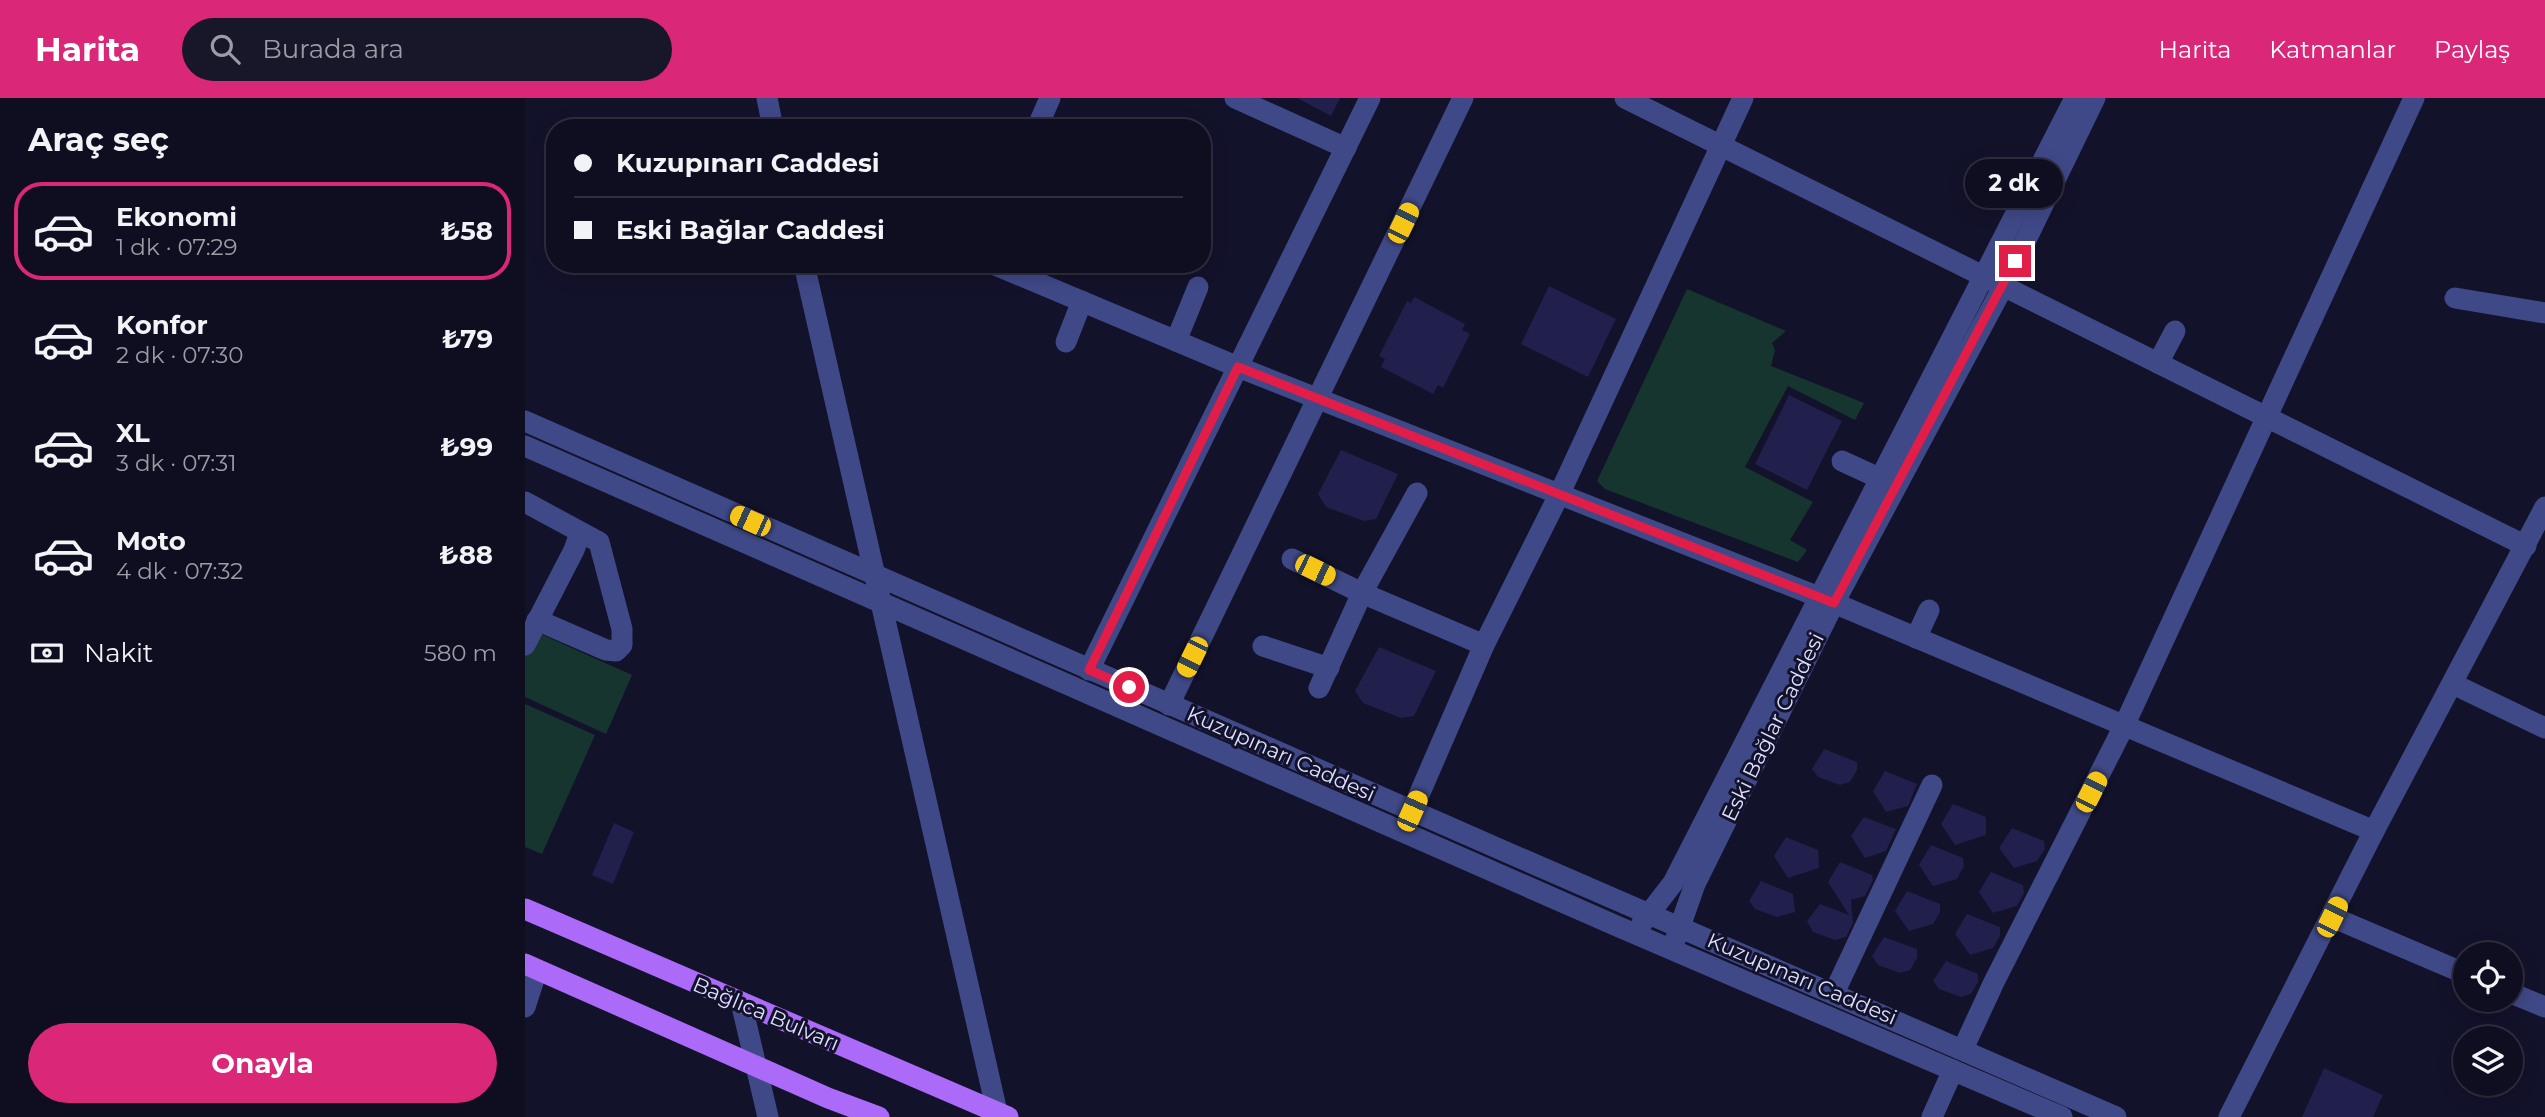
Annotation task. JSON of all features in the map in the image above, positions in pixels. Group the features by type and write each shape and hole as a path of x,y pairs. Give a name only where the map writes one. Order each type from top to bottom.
{"main road":[{"name":"Bağlıca Bulvarı","path":"525,909 1003,1114"},
{"path":"531,967 828,1098 879,1117"}],"street":[{"path":"767,98 771,119"},
{"path":"1041,119 1050,98"},
{"path":"1235,98 1346,148"},
{"path":"1089,670 1370,98"},
{"path":"1169,705 1463,98"},
{"path":"1625,98 2526,546"},
{"path":"1412,811 1484,645 1559,495 1743,98"},
{"name":"Eski Bağlar Caddesi","path":"1637,934 1647,914 1674,883 1827,600 1994,281 2075,98"},
{"name":"Eski Bağlar Caddesi","path":"1670,949 1682,928 1695,884 1881,479 2095,98"},
{"path":"1963,1049 1994,982 2124,726 2414,98"},
{"path":"806,273 1003,1114"},
{"path":"1015,273 1238,367 1320,397 1559,495 1827,600 2374,831"},
{"path":"1176,341 1198,287"},
{"path":"2455,298 2545,313"},
{"path":"1066,342 1082,301"},
{"path":"2158,363 2175,331"},
{"name":"Kuzupınarı Caddesi","path":"525,421 2116,1117"},
{"name":"Kuzupınarı Caddesi","path":"525,446 1670,949 2062,1117"},
{"path":"1842,461 1881,479"},
{"path":"1319,688 1362,593 1417,493"},
{"path":"525,502 600,542 622,629 622,645 616,651 530,630 574,550 580,533"},
{"path":"2229,1117 2374,831 2545,507"},
{"path":"1292,559 1362,593 1484,645"},
{"path":"1916,638 1929,610"},
{"path":"1262,646 1329,668"},
{"path":"2453,684 2545,728"},
{"path":"1834,993 1932,785"},
{"path":"2332,917 2453,968"},
{"path":"525,1007 531,967"},
{"path":"2523,998 2545,1007"},
{"path":"741,1002 768,1117"},
{"path":"1932,1117 1954,1070"}],"green space":[{"path":"1687,289 1786,331 1772,343 1775,350 1771,366 1864,403 1855,420 1788,386 1745,467 1813,502 1790,540 1807,550 1798,562 1605,489 1597,481"},
{"path":"534,631 632,675 606,734 525,697 525,652"},
{"path":"525,704 595,735 542,854 525,847"}],"building":[{"path":"1297,98 1340,98 1331,116"},
{"path":"1549,286 1616,319 1588,377 1521,344"},
{"path":"1414,297 1465,324 1462,330 1470,334 1443,388 1438,385 1433,394 1381,367 1385,359 1379,356 1407,301 1411,303"},
{"path":"1789,395 1842,421 1807,490 1755,464"},
{"path":"1341,450 1398,474 1376,519 1364,521 1326,507 1318,494"},
{"path":"1379,647 1436,671 1414,716 1401,718 1363,703 1355,691"},
{"path":"1824,749 1857,762 1857,770 1850,782 1840,785 1818,777 1812,769"},
{"path":"1885,771 1917,784 1908,806 1886,812 1873,791"},
{"path":"1953,804 1986,817 1986,835 1955,845 1941,824"},
{"path":"1864,817 1896,829 1886,851 1865,858 1851,836"},
{"path":"614,823 634,832 613,884 592,875"},
{"path":"2012,828 2044,841 2045,849 2037,861 2014,868 1999,848"},
{"path":"1786,837 1818,850 1819,868 1788,878 1774,856"},
{"path":"1931,845 1963,858 1964,866 1957,879 1933,886 1919,865"},
{"path":"1840,862 1872,875 1873,880 1865,896 1851,900 1853,923 1846,937 1835,940 1813,932 1807,921 1820,904 1849,915 1828,882"},
{"path":"1991,872 2023,885 2024,893 2017,906 1993,913 1979,892"},
{"path":"1761,881 1793,894 1795,912 1777,917 1755,909 1749,901"},
{"path":"1907,891 1940,904 1940,912 1933,924 1909,931 1895,911"},
{"path":"1967,914 2000,927 2000,936 1993,948 1970,955 1955,934"},
{"path":"1884,937 1917,949 1917,958 1910,970 1900,973 1878,965 1872,956"},
{"path":"1946,961 1978,974 1978,982 1971,994 1961,997 1939,989 1933,981"},
{"path":"2324,1068 2383,1095 2373,1117 2302,1117"}],"route":[{"path":"1129,687 1089,670 1238,367 1320,397 1834,603 2015,261"}]}
